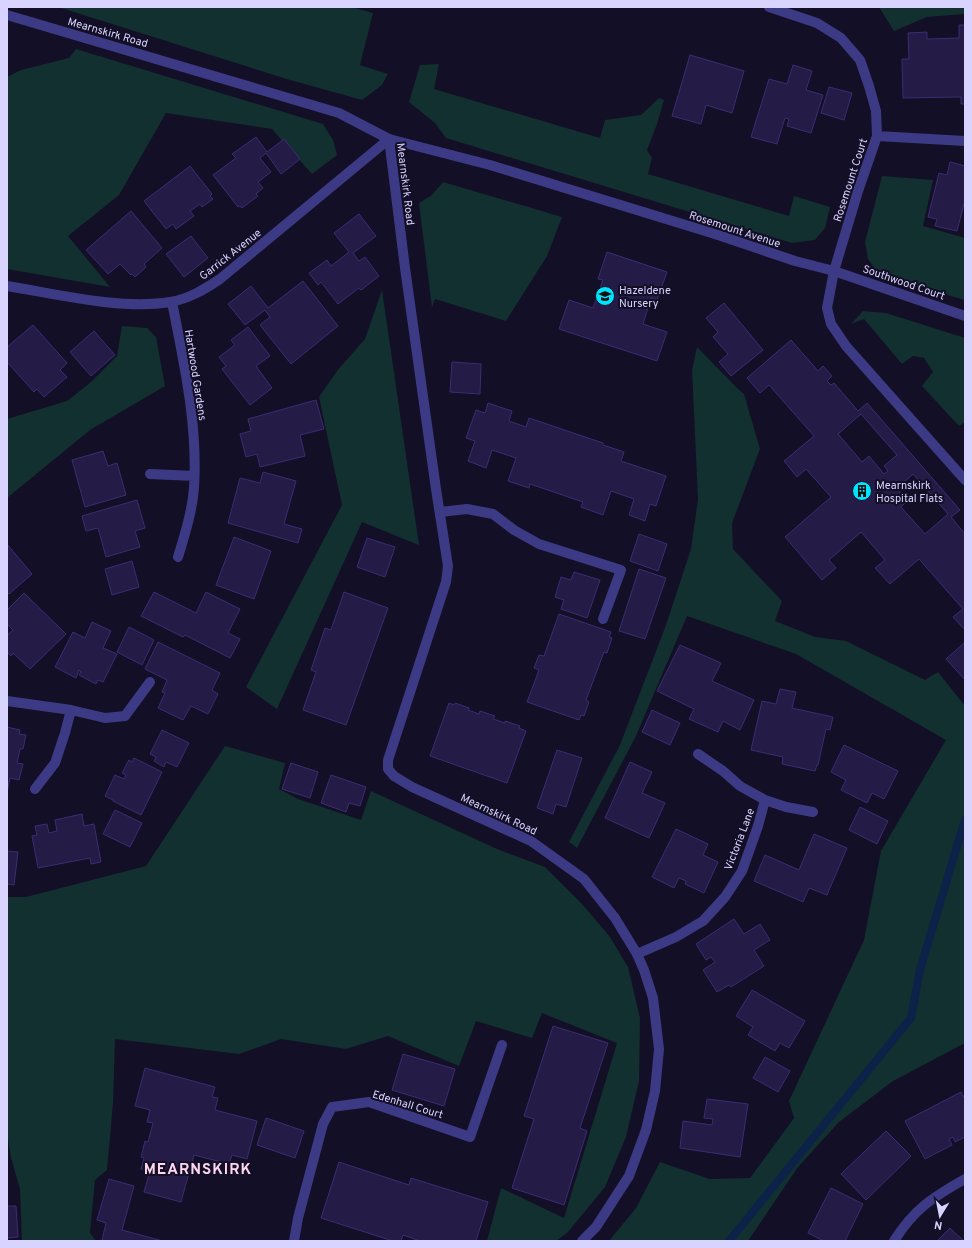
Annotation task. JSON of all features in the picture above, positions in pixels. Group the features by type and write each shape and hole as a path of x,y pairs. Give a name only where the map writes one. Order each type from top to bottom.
{"street":[{"name":"Rosemount Court","path":"769,7 817,24 841,38 860,60 876,111 877,136 834,271"},
{"name":"Mearnskirk Road","path":"7,14 339,114 389,139 405,268 448,566 446,582 388,760 388,769 394,776 412,787 531,841 584,880 615,918 637,954 653,998 659,1049 655,1091 646,1130 629,1176 596,1227 582,1241"},
{"path":"877,136 965,140"},
{"name":"Rosemount Avenue","path":"389,139 490,165 796,261 834,271"},
{"name":"Garrick Avenue","path":"7,286 107,302 148,304 172,302 200,292 220,279 389,139"},
{"path":"834,271 827,308 831,324 846,346 963,473"},
{"name":"Southwood Court","path":"834,271 965,316"},
{"name":"Hartwood Gardens","path":"172,302 191,402 194,444 194,489 188,525 178,556"},
{"path":"150,474 194,476"},
{"path":"440,512 467,509 492,514 514,530 539,544 621,570 603,619"},
{"path":"7,701 71,710 105,718 125,716 150,682"},
{"path":"36,789 55,763 71,710"},
{"name":"Victoria Lane","path":"698,754 723,771 740,786 765,800 786,807 813,812"},
{"name":"Victoria Lane","path":"637,954 676,937 703,921 725,898 742,871 758,826 765,800"},
{"name":"Edenhall Court","path":"294,1241 298,1218 323,1124 332,1107 369,1102 470,1137 502,1044"},
{"path":"894,1241 905,1224 924,1205 965,1178"}],"green space":[{"path":"58,7 351,7 373,13 360,65 388,74 382,85 362,100 290,80"},
{"path":"879,7 965,7 965,14 927,17 894,31"},
{"path":"76,49 323,124 333,140 337,155 312,174 272,129 166,113 119,195 68,236 110,287 7,269 7,77 21,70 69,58"},
{"path":"439,64 434,89 600,138 605,120 641,115 659,98 664,100 647,150 652,158 648,174 789,216 794,196 830,207 825,228 815,240 792,243 446,138 435,123 409,102 420,65"},
{"path":"882,176 933,180 923,226 965,238 965,300 880,276 868,259 865,242"},
{"path":"443,182 562,217 547,256 506,321 435,299 432,307 419,203 432,195"},
{"path":"382,290 419,545 362,522 277,709 246,687 342,505 319,397 337,371 365,339"},
{"path":"863,311 886,313 965,338 965,422 959,426 922,386 933,372 924,358 913,356 902,364 864,319 851,324"},
{"path":"122,326 147,328 156,337 165,386 90,430 7,498 7,419 67,401 90,383 117,356"},
{"path":"697,347 744,394 760,449 732,523 733,549 782,601 775,621 815,637 846,641 925,680 938,672 965,706 965,1043 893,1081 839,1122 798,1167 748,1241 609,1241 636,1208 660,1162 710,1179 750,1178 794,1118 789,1101 864,940 881,851 946,740 796,654 687,616 636,736 577,848 569,842 620,745 666,625 691,549 698,499 692,370"},
{"path":"225,746 285,763 279,789 298,799 361,820 371,791 497,849 545,867 583,905 610,937 628,967 640,1018 639,1081 626,1137 605,1187 568,1232 556,1241 487,1241 501,1188 564,1218 617,1043 542,1013 532,1038 476,1021 459,1066 388,1036 346,1049 281,1039 239,1054 115,1039 113,1103 107,1170 95,1180 90,1233 96,1241 22,1241 20,1189 11,1158 7,1132 7,897 26,897 146,866"}],"building":[{"path":"959,25 965,25 965,104 961,104 961,97 903,98 902,59 909,59 908,33 927,32 927,39 959,38"},
{"path":"690,55 744,71 732,113 706,105 701,124 672,116"},
{"path":"793,65 812,71 806,90 823,95 811,133 787,126 789,119 785,118 777,144 751,137 769,79 787,84"},
{"path":"829,87 852,93 844,120 821,113"},
{"path":"256,137 267,152 284,139 300,159 281,174 266,153 260,158 271,172 258,182 263,188 256,194 258,196 242,208 240,206 238,207 213,175 236,158 232,154"},
{"path":"950,162 965,166 965,200 957,231 935,226 937,219 928,217 939,173 947,175"},
{"path":"190,166 212,194 210,196 213,199 202,207 200,204 190,211 194,216 176,229 173,224 166,229 144,201"},
{"path":"131,211 162,248 144,264 146,267 135,277 120,264 108,274 86,250"},
{"path":"359,214 376,236 353,253 359,261 365,257 379,276 361,290 359,288 338,304 321,282 318,285 309,273 327,260 331,266 349,252 334,233"},
{"path":"191,236 208,258 184,277 166,254"},
{"name":"Hazeldene Nursery","path":"607,252 667,272 657,300 651,298 643,324 667,332 657,361 559,329 569,300 593,308 603,280 598,279"},
{"path":"303,281 338,326 291,364 260,325 270,317 265,310 245,325 228,304 251,286 268,308"},
{"path":"724,303 763,350 731,376 719,362 728,354 713,337 718,332 706,318"},
{"path":"33,325 67,363 60,370 67,377 44,397 37,389 34,392 7,362 7,347"},
{"path":"248,327 270,356 256,366 272,388 250,405 222,369 226,366 219,357 235,345 231,340"},
{"path":"94,331 115,355 91,376 70,352"},
{"name":"Mearnskirk Hospital Flats","path":"791,340 818,371 823,366 832,376 827,381 831,385 834,383 858,411 867,403 960,510 951,517 965,534 965,630 953,617 963,609 919,559 890,584 875,568 885,560 861,532 829,560 836,568 822,580 785,537 831,497 806,469 797,477 784,461 814,436 769,385 760,393 747,378","holes":["861,414 897,455 884,466 888,471 884,474 869,456 862,462 838,434","913,474 948,514 925,534 901,507 907,501 893,484 897,481 901,485"]},
{"path":"452,362 481,364 480,394 450,392"},
{"path":"316,400 324,429 300,435 305,456 260,467 257,454 246,457 240,434 251,431 248,419"},
{"path":"488,403 512,411 509,421 526,427 529,418 603,443 603,445 624,452 621,461 666,476 656,506 650,504 645,521 629,515 634,499 611,491 603,515 581,507 583,502 530,484 529,488 508,481 516,458 492,450 486,468 468,461 475,441 466,438 476,410 485,413"},
{"path":"103,451 108,466 117,463 126,495 85,507 72,460"},
{"path":"263,472 296,481 284,524 302,529 298,543 228,523 240,478 260,483"},
{"path":"137,500 145,528 135,531 140,547 106,557 98,528 86,531 82,516"},
{"path":"639,534 667,544 658,571 630,561"},
{"path":"234,537 271,551 254,599 216,585"},
{"path":"367,538 395,547 385,577 357,567"},
{"path":"7,544 32,574 9,594 7,592"},
{"path":"132,561 139,587 112,595 105,569"},
{"path":"639,569 666,578 645,639 619,631"},
{"path":"574,572 600,580 587,618 561,609 564,600 555,597 561,577 571,580"},
{"path":"154,592 196,613 206,592 240,609 228,633 240,639 230,658 185,635 183,637 141,616"},
{"path":"344,592 388,608 346,725 303,710 316,672 311,670 325,628 331,630"},
{"path":"24,593 66,634 30,669 13,653 11,656 7,652 7,635 13,630 7,624 7,610"},
{"path":"559,614 611,632 609,637 612,638 607,653 604,652 586,700 589,702 584,716 581,715 579,720 527,702 539,670 534,668 539,655 544,656"},
{"path":"92,622 111,631 103,648 117,654 103,682 98,680 96,684 79,675 81,672 79,670 76,678 55,667 73,632 85,638"},
{"path":"129,627 154,640 142,665 117,652"},
{"path":"158,642 220,673 212,690 218,694 208,714 191,706 183,720 158,708 165,693 162,692 167,680 145,669"},
{"path":"964,643 965,644 965,680 946,659"},
{"path":"680,645 721,663 712,681 754,700 740,730 723,721 718,732 689,719 694,709 657,691"},
{"path":"780,689 796,692 792,708 833,717 830,730 826,729 818,765 815,771 782,764 783,757 751,750 762,701 776,704"},
{"path":"449,703 454,705 455,703 469,708 468,710 479,714 480,711 495,716 493,719 520,726 519,728 526,731 507,783 430,756"},
{"path":"652,710 680,723 670,745 642,732"},
{"path":"7,727 20,730 19,734 26,735 23,749 20,749 17,763 23,764 19,780 10,778 7,793"},
{"path":"162,730 189,743 177,767 166,762 164,767 154,761 156,757 150,754"},
{"path":"844,745 898,771 884,799 872,793 867,803 841,790 846,780 831,772"},
{"path":"557,750 582,758 566,807 556,804 553,814 537,808"},
{"path":"134,758 162,772 141,815 105,796 115,775 124,779 126,775 122,773 129,760 132,762"},
{"path":"630,762 652,772 642,793 665,803 649,838 605,818"},
{"path":"291,763 318,772 310,798 282,789"},
{"path":"331,775 366,787 360,806 349,803 346,812 321,803"},
{"path":"860,807 888,821 877,844 849,830"},
{"path":"115,810 142,823 130,847 103,834"},
{"path":"82,814 84,826 94,824 101,862 91,864 90,858 38,868 32,836 37,835 35,826 47,824 49,833 57,831 55,820"},
{"path":"676,829 708,844 703,855 718,862 704,893 685,884 686,881 679,878 674,888 652,877"},
{"path":"814,834 847,848 827,895 809,888 803,902 754,881 765,855 799,870"},
{"path":"7,851 18,852 14,885 7,884"},
{"path":"734,919 744,934 760,924 770,940 754,950 764,966 731,987 729,985 717,992 703,970 715,962 711,957 706,960 696,944"},
{"path":"752,990 805,1021 789,1048 780,1043 775,1051 748,1035 753,1027 736,1016"},
{"path":"553,1026 608,1043 580,1128 587,1131 564,1205 512,1188 534,1119 524,1116"},
{"path":"403,1054 455,1069 444,1106 392,1090"},
{"path":"765,1057 790,1071 778,1092 753,1078"},
{"path":"145,1068 215,1087 212,1097 218,1098 215,1110 257,1121 247,1159 232,1155 229,1164 194,1155 181,1202 144,1192 150,1171 141,1169 144,1158 141,1157 145,1141 148,1142 153,1123 147,1122 150,1110 135,1106"},
{"path":"961,1092 965,1099 965,1137 955,1142 953,1137 949,1139 952,1145 925,1159 905,1121"},
{"path":"707,1099 748,1104 740,1157 680,1148 683,1121 712,1125 713,1119 704,1118"},
{"path":"266,1118 304,1131 295,1158 257,1145"},
{"path":"886,1131 911,1156 866,1200 841,1174"},
{"path":"339,1162 409,1185 411,1178 488,1202 476,1241 420,1241 403,1235 401,1241 393,1241 321,1218"},
{"path":"109,1179 134,1186 122,1230 163,1241 102,1240 106,1223 97,1220"},
{"path":"831,1188 863,1204 845,1241 824,1241 808,1233"},
{"path":"7,1206 16,1206 18,1237 7,1238"},
{"path":"950,1228 953,1231 964,1241 937,1241"}],"waterway":[{"path":"729,1241 911,1018 920,970 965,820"}],"place":[{"name":"Hazeldene Nursery","path":"605,296"},
{"name":"Mearnskirk Hospital Flats","path":"862,491"}],"district":[{"name":"MEARNSKIRK","path":"198,1169"}]}
